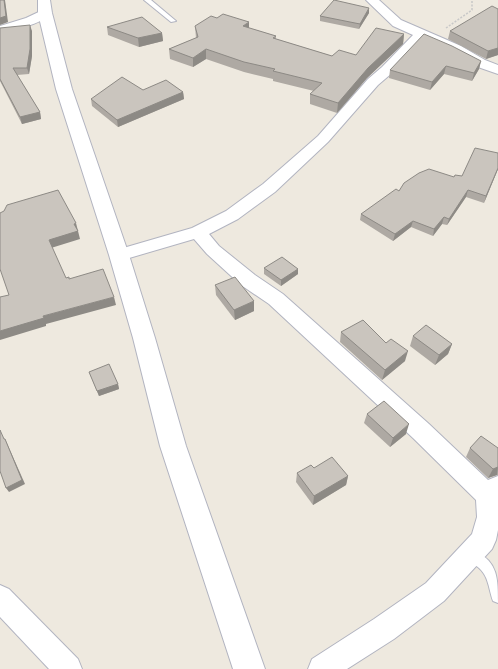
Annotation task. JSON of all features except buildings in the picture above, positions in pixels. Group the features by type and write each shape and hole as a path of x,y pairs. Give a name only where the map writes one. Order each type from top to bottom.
{"street":[{"path":"372,0 397,23 498,70"},
{"path":"0,30 20,25 44,7 64,89 119,254 144,338 173,446 250,669"},
{"path":"119,254 198,232 232,215 269,188 292,168 331,131 373,82 426,36"},
{"path":"198,232 212,250 248,280 276,299 421,431 493,492 483,540 435,592 384,630 322,669"},
{"path":"0,598 68,669"}],"lane":[{"path":"147,0 173,21"},
{"path":"463,563 476,558 487,564 493,575 498,596"}],"path":[{"path":"426,36 472,10 472,0"}]}
